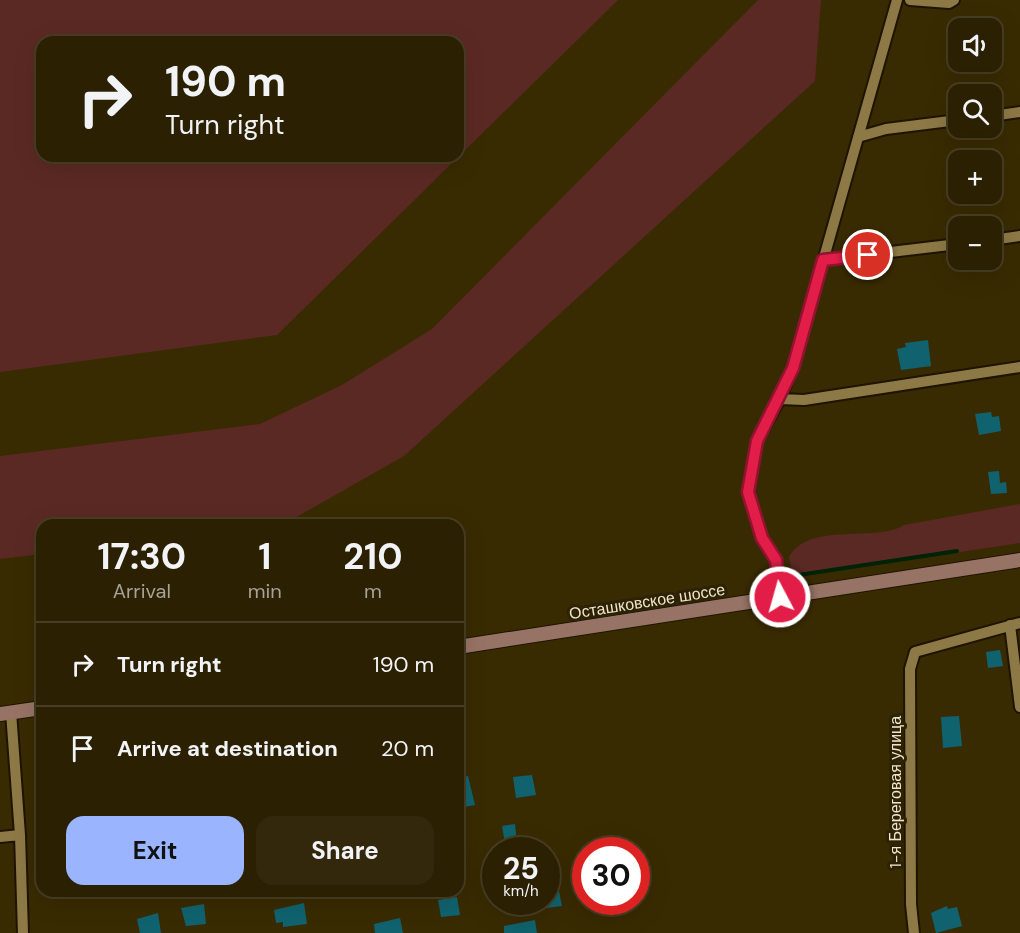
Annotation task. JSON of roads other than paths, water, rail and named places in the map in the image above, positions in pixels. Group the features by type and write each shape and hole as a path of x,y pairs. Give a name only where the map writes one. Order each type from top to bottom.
{"main road":[{"name":"Осташковское шоссе","path":"464,646 1020,560"},
{"path":"6,713 36,709"}],"street":[{"path":"780,597 776,560 762,538 748,492 757,441 780,399 793,368 897,0"},
{"path":"910,0 949,3 954,0"},
{"path":"1002,115 1020,112"},
{"path":"858,137 886,129 948,121"},
{"path":"1002,239 1020,236"},
{"path":"823,260 948,245"},
{"path":"780,399 804,400 1020,367"},
{"path":"1015,624 1020,706"},
{"name":"1-я Береговая улица","path":"914,933 911,904 910,669 915,652 1015,624"},
{"path":"6,713 20,835 23,933"},
{"path":"0,837 20,835"}],"waterway":[{"path":"792,576 957,551"}]}
